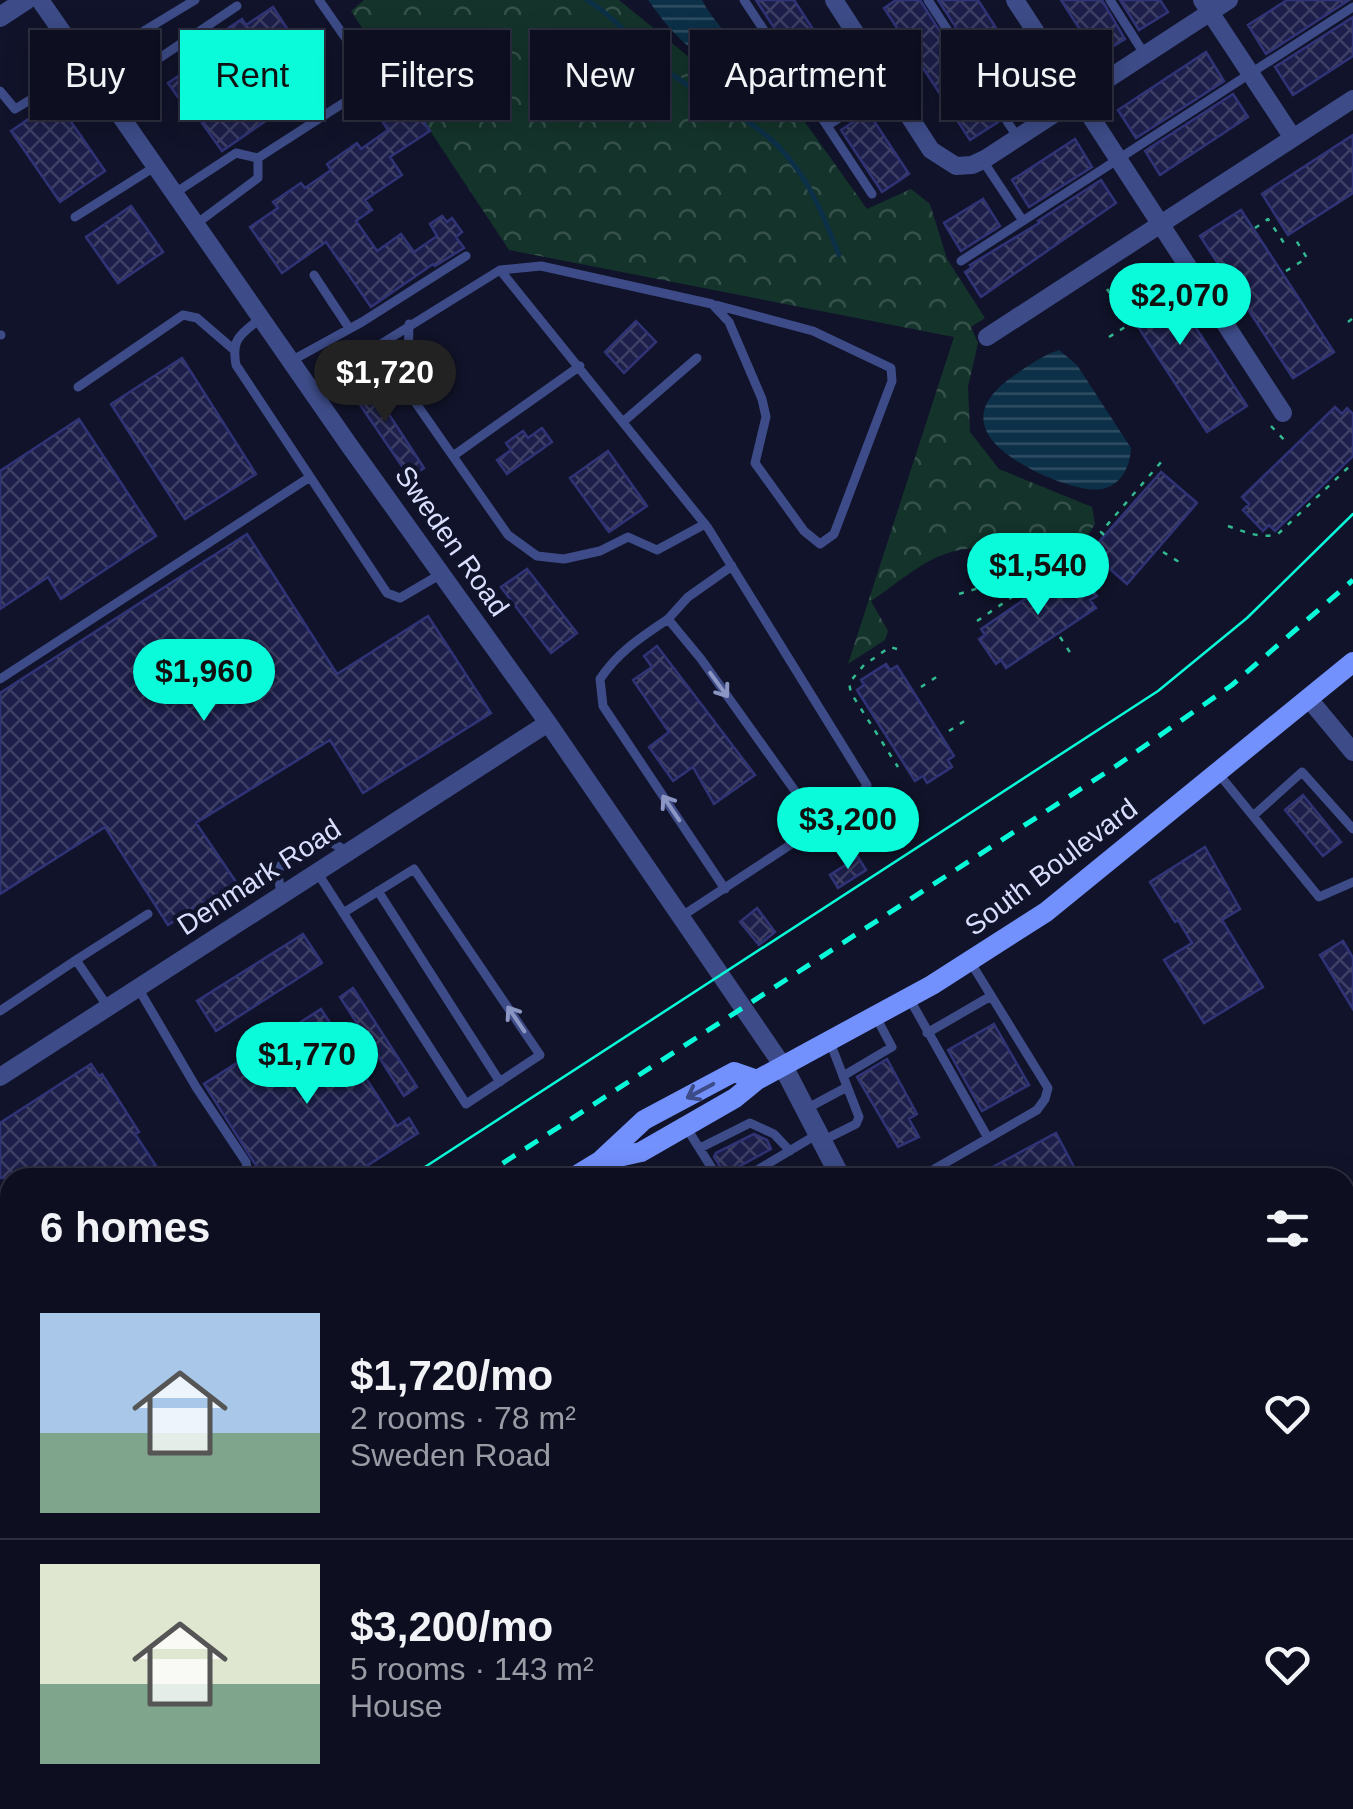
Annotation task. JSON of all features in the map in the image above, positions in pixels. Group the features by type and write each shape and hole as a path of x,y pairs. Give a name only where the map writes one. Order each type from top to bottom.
{"main road":[{"name":"South Boulevard","path":"606,1168 641,1152 735,1098 757,1080 909,998 1046,912 1353,662"},
{"name":"South Boulevard","path":"605,1168 644,1120 734,1072 757,1080"}],"street":[{"path":"0,17 26,0"},
{"name":"Sweden Road","path":"40,0 61,30"},
{"path":"834,0 854,30"},
{"path":"1015,0 1035,30"},
{"path":"1112,76 1206,6 1229,0"},
{"path":"1206,6 1293,138"},
{"path":"988,337 1353,99"},
{"name":"Sweden Road","path":"124,120 783,1066"},
{"path":"912,120 931,150 956,166 972,166 1045,120"},
{"path":"1093,120 1161,224 1277,419"},
{"path":"1309,699 1353,752"},
{"name":"Denmark Road","path":"0,1077 548,724"},
{"path":"783,1066 836,1168"}],"lane":[{"path":"147,30 195,0"},
{"path":"175,193 236,153 258,158 376,82 319,0"},
{"path":"744,0 872,194"},
{"path":"928,0 1018,138"},
{"path":"1110,0 1145,55"},
{"path":"160,58 237,6"},
{"path":"961,262 1353,7"},
{"path":"0,91 15,109 30,100"},
{"path":"827,126 836,120"},
{"path":"196,224 258,178 258,158"},
{"path":"982,160 1024,221"},
{"path":"75,217 156,166"},
{"path":"291,362 466,256"},
{"path":"310,388 500,270 541,266 712,304 813,331 891,368 892,381 834,534 820,544 804,531 754,463 766,417 762,399 729,322 712,304"},
{"path":"500,270 705,524 867,785 857,801 681,916"},
{"path":"314,274 349,328"},
{"path":"78,386 182,315 197,318 233,349"},
{"path":"261,318 239,335 233,349 236,366 386,592 400,598 442,574"},
{"path":"410,324 408,366 413,399 508,535 537,556 564,559 600,551 628,536 657,550 705,524"},
{"path":"624,421 697,358"},
{"path":"453,456 580,366"},
{"path":"0,679 310,477"},
{"path":"726,889 602,706 600,678 616,656 668,620 688,598 732,566"},
{"path":"668,620 820,826"},
{"path":"1253,816 1302,772 1353,829"},
{"path":"1218,773 1319,898 1353,882"},
{"path":"281,896 281,865 324,838 348,852"},
{"path":"317,872 343,913 466,1104 540,1055 414,869 343,913"},
{"path":"378,892 500,1082"},
{"path":"0,1012 148,914"},
{"path":"76,960 108,1007"},
{"path":"937,1168 1036,1110 1048,1088 970,961"},
{"path":"138,988 247,1168"},
{"path":"927,1033 991,996"},
{"path":"909,998 988,1138"},
{"path":"805,1109 892,1047 876,1017"},
{"path":"761,1168 820,1137 856,1124 859,1117 830,1042"},
{"path":"735,1098 750,1123 774,1134 790,1151"},
{"path":"700,1148 750,1123"},
{"path":"686,1126 712,1168"}],"path":[{"path":"1255,228 1268,219 1284,244"},
{"path":"1286,271 1307,258 1294,238"},
{"path":"1107,289 1111,295"},
{"path":"1348,322 1353,318"},
{"path":"1110,337 1130,324"},
{"path":"1277,419 1288,444"},
{"path":"1104,535 1101,532 1162,461"},
{"path":"1228,526 1268,537 1278,534 1353,463"},
{"path":"1163,552 1184,566"},
{"path":"977,621 1043,576 1049,579"},
{"path":"959,594 1008,579 1037,581"},
{"path":"1060,637 1073,657"},
{"path":"897,649 890,647 864,665 849,684 898,766"},
{"path":"921,686 941,674"},
{"path":"949,731 969,718"}],"green space":[{"path":"364,0 619,0 656,30 530,30 530,120 670,120 670,42 690,58 690,120 803,120 867,209 911,189 930,204 947,259 985,318 971,327 978,343 968,387 970,432 999,469 1092,507 1095,524 1079,549 989,547 937,557 871,601 888,631 885,640 848,664 954,337 509,250 423,120 510,120 510,30 364,30 351,11"}],"water":[{"path":"648,0 702,0 723,30 690,30 690,47"},
{"path":"1059,350 1077,365 1131,448 1124,474 1109,487 1082,488 1032,469 1000,448 984,423 985,408 994,393 1029,365"}],"building":[{"path":"756,0 794,0 814,30 776,30"},
{"path":"896,0 920,0 941,33 941,95 921,65 921,30 898,30 884,8"},
{"path":"938,0 978,0 997,30 958,30"},
{"path":"1061,0 1102,0 1125,39 1112,47 1112,30 1080,30"},
{"path":"1120,0 1160,0 1168,12 1139,30"},
{"path":"1287,0 1349,0 1266,54 1248,25"},
{"path":"273,7 288,30 226,30 242,19 246,25"},
{"path":"1353,17 1353,56 1293,95 1275,67"},
{"path":"1206,52 1224,81 1136,138 1118,110"},
{"path":"180,75 180,100 168,83"},
{"path":"1233,94 1248,117 1160,175 1145,151"},
{"path":"30,118 70,120 105,171 60,202 11,131"},
{"path":"206,120 267,120 222,151 202,123"},
{"path":"382,120 423,120 430,131 390,157 402,175 365,200 372,210 356,221 377,251 401,234 414,252 437,236 430,224 442,216 447,222 452,218 462,232 456,237 464,248 433,264 371,307 326,242 282,273 250,227 278,208 273,202 301,183 305,188 331,170 327,164 357,143 361,149 388,130"},
{"path":"856,120 873,120 909,174 882,192 841,130"},
{"path":"957,120 997,120 998,122 970,140"},
{"path":"1353,135 1353,193 1288,235 1262,194"},
{"path":"1075,139 1092,167 1029,207 1012,180"},
{"path":"1101,180 1116,203 981,297 965,272 970,265"},
{"path":"983,199 1000,226 961,251 944,223"},
{"path":"131,206 163,252 118,283 86,237"},
{"path":"1241,210 1334,352 1293,378 1200,236"},
{"path":"1154,264 1247,406 1207,432 1114,290"},
{"path":"636,321 656,342 624,373 605,352"},
{"path":"182,358 256,474 185,519 111,404"},
{"path":"362,373 424,468 410,478 346,384"},
{"path":"1335,407 1342,414 1347,408 1353,414 1353,456 1275,531 1269,525 1263,531 1243,510 1249,504 1242,497"},
{"path":"79,419 156,536 61,599 48,577 0,609 0,471"},
{"path":"542,428 552,442 507,474 497,460 511,450 506,443 523,431 528,438"},
{"path":"608,451 647,506 609,532 570,478"},
{"path":"1161,472 1197,503 1127,584 1090,552"},
{"path":"247,534 337,674 428,616 491,713 363,793 330,740 196,823 236,882 168,925 105,827 0,894 0,693"},
{"path":"527,569 577,633 551,653 501,587"},
{"path":"1069,569 1074,576 1080,572 1097,596 1090,600 1096,608 1006,668 1001,660 996,664 979,639 985,635 981,629"},
{"path":"657,646 755,775 714,804 693,767 673,781 649,747 669,732 633,680 652,667 644,656"},
{"path":"886,664 890,670 897,666 954,756 948,760 952,767 927,783 923,776 915,781 857,690 864,685 861,680"},
{"path":"1303,795 1341,842 1323,856 1285,810"},
{"path":"1205,847 1240,909 1222,920 1263,987 1204,1023 1164,960 1192,943 1150,882"},
{"path":"858,857 866,870 838,888 830,875"},
{"path":"757,908 775,932 759,945 740,922"},
{"path":"303,934 322,963 216,1031 197,1001"},
{"path":"1343,941 1353,958 1353,1009 1320,955"},
{"path":"353,988 417,1087 404,1096 340,997"},
{"path":"321,1009 397,1126 409,1118 418,1133 364,1168 258,1168 204,1084"},
{"path":"994,1024 1029,1085 982,1111 948,1050"},
{"path":"887,1059 917,1114 909,1119 919,1137 898,1147 857,1077"},
{"path":"91,1064 99,1076 102,1074 157,1168 0,1168 0,1123"},
{"path":"1056,1133 1074,1167 1072,1168 991,1168"},
{"path":"754,1134 767,1140 771,1149 736,1168 721,1168 714,1157"}],"waterway":[{"path":"587,0 669,72 755,127 780,148 810,191 839,255"}],"tram line":[{"path":"423,1168 1158,691 1247,618 1353,514"}],"railway":[{"path":"495,1168 1116,766 1232,685 1353,580"}]}
